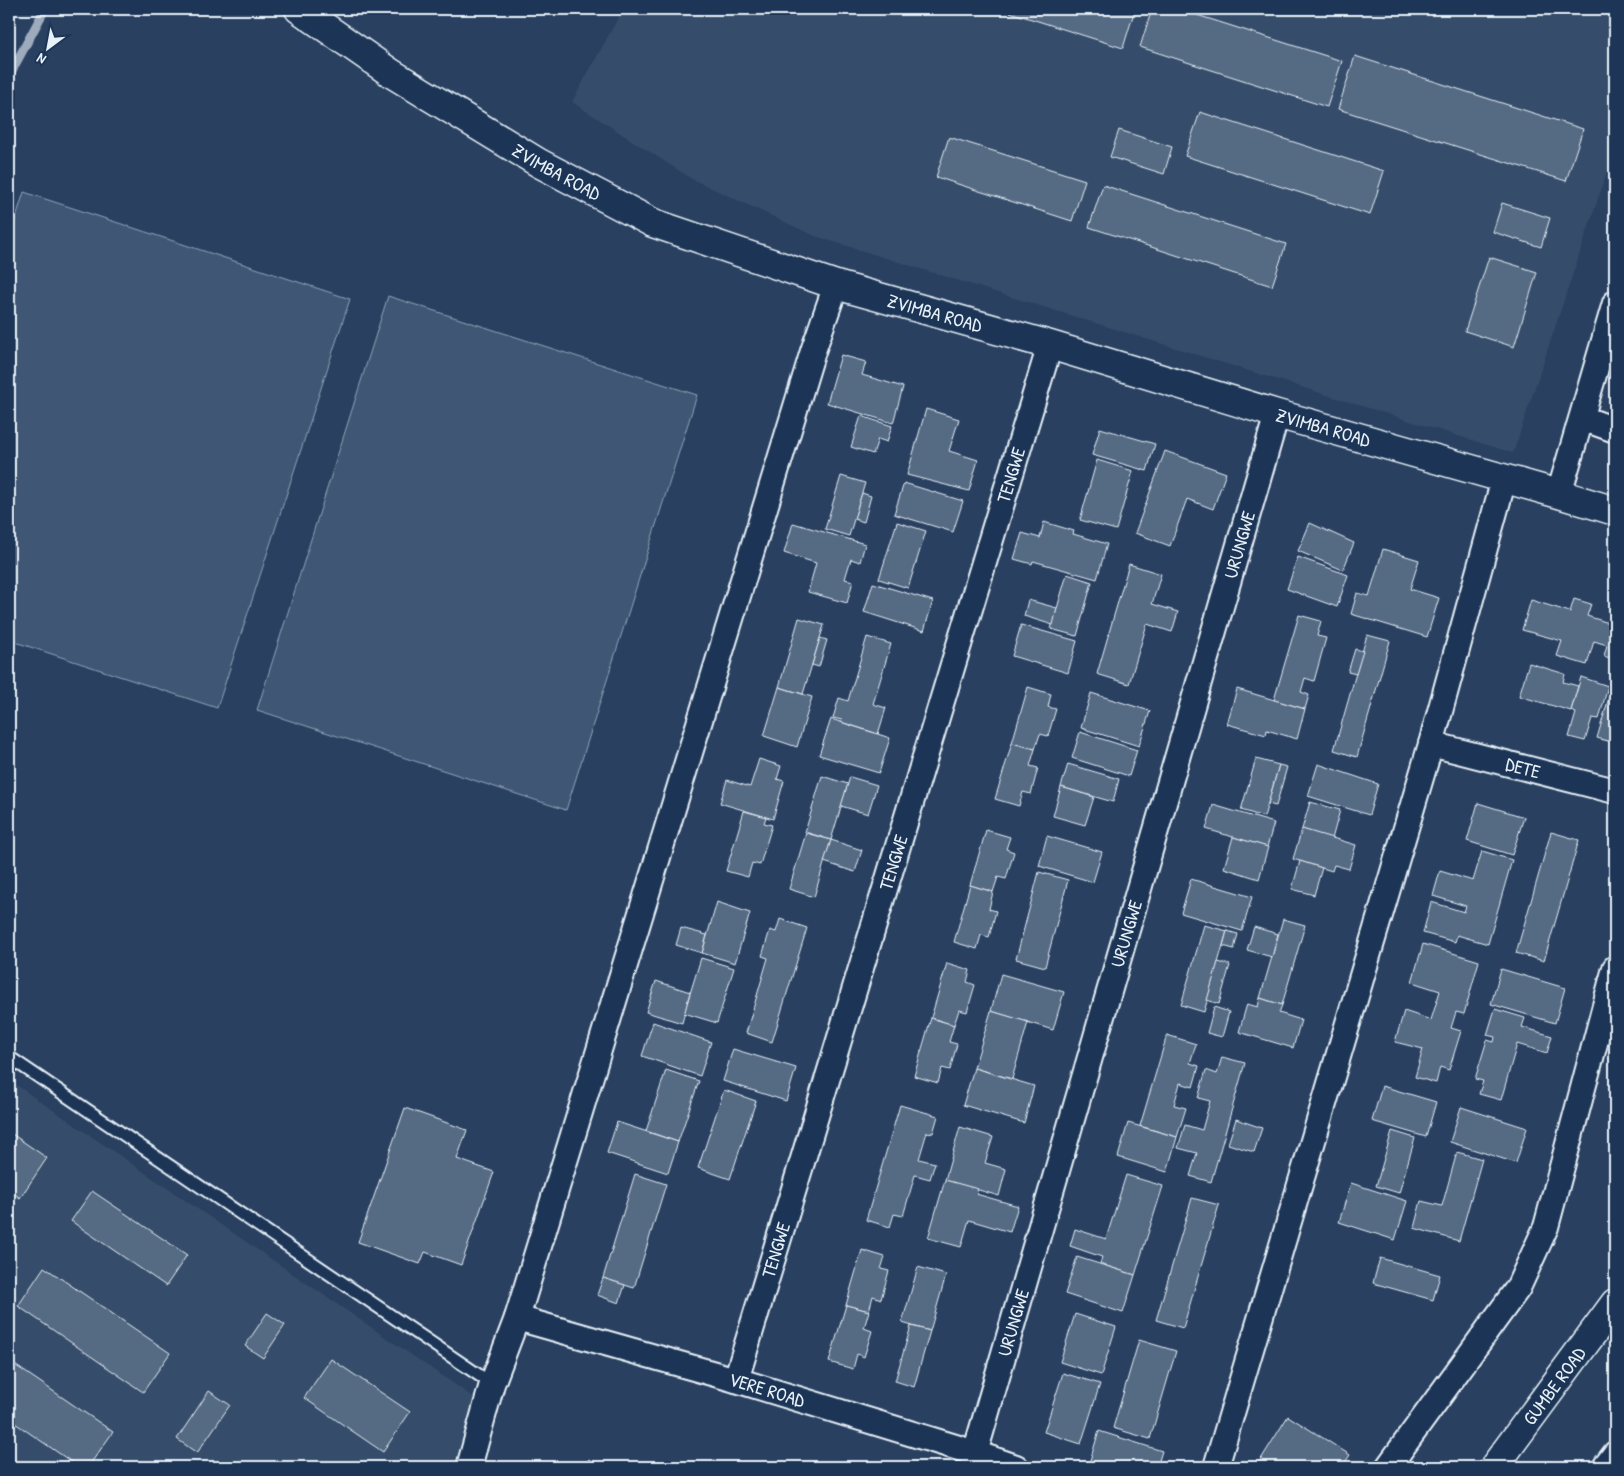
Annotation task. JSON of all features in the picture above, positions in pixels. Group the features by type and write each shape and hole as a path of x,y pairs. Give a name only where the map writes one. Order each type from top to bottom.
{"street":[{"name":"ZVIMBA ROAD","path":"299,9 391,74 539,163 653,223 836,285 1050,345 1277,414 1615,511"},
{"path":"469,1467 492,1384 517,1318 810,361 836,285"},
{"path":"1559,494 1615,304"},
{"name":"TENGWE","path":"736,1380 1050,345"},
{"name":"URUNGWE","path":"975,1453 1277,414"},
{"path":"1582,418 1615,430"},
{"path":"1216,1467 1431,744 1504,479"},
{"name":"DETE","path":"1431,744 1615,790"},
{"path":"1388,1467 1518,1288 1546,1227 1615,968"},
{"name":"GUMBE ROAD","path":"1494,1467 1615,1303"},
{"name":"VERE ROAD","path":"517,1318 736,1380 1016,1467"},
{"path":"1605,1467 1615,1454"}],"lane":[{"path":"9,1057 492,1384"}],"shaded area":[{"path":"623,9 1615,9 1615,148 1513,453 815,236 692,179 572,102"},
{"path":"24,192 350,299 217,708 9,640 9,239"},
{"path":"388,296 697,395 566,810 257,710"},
{"path":"9,1080 473,1397 477,1467 9,1467"}],"building":[{"path":"1000,9 1135,9 1123,48"},
{"path":"1152,9 1178,9 1342,61 1327,107 1140,47"},
{"path":"1355,56 1583,129 1566,181 1338,109"},
{"path":"1200,112 1384,171 1370,215 1185,156"},
{"path":"1119,130 1172,147 1164,174 1110,157"},
{"path":"949,137 1085,180 1072,221 936,177"},
{"path":"1103,185 1286,244 1272,286 1089,227"},
{"path":"1502,203 1550,218 1541,247 1493,232"},
{"path":"1489,257 1537,272 1514,347 1465,331"},
{"path":"841,355 866,362 862,375 903,387 893,423 827,403"},
{"path":"926,409 959,419 949,451 978,460 969,491 907,475"},
{"path":"861,416 892,426 887,442 878,439 873,454 851,447"},
{"path":"1100,428 1155,444 1147,471 1092,455"},
{"path":"1165,451 1226,473 1213,509 1187,499 1170,546 1135,533"},
{"path":"1097,460 1133,471 1116,530 1080,520"},
{"path":"841,476 865,483 849,536 825,529"},
{"path":"904,483 963,501 953,532 894,514"},
{"path":"862,493 871,496 864,522 854,519"},
{"path":"897,522 926,531 908,588 879,579"},
{"path":"1044,522 1074,531 1073,534 1107,544 1097,579 1033,561 1032,564 1014,559 1022,533 1040,538"},
{"path":"793,523 865,544 860,562 851,559 847,572 845,579 853,581 847,603 808,592 816,563 784,553"},
{"path":"1310,523 1354,543 1343,570 1298,551"},
{"path":"1383,549 1419,560 1410,589 1439,598 1427,637 1351,614 1357,593 1369,596"},
{"path":"1298,557 1348,575 1337,607 1287,589"},
{"path":"1129,564 1161,574 1152,604 1178,612 1172,632 1147,624 1129,684 1097,674"},
{"path":"1067,574 1092,582 1077,636 1051,629"},
{"path":"873,583 933,601 924,631 864,612"},
{"path":"1574,599 1591,604 1587,616 1615,625 1615,660 1604,656 1607,645 1594,641 1587,665 1557,656 1562,641 1522,630 1531,600 1570,612"},
{"path":"1028,600 1057,608 1053,625 1024,616"},
{"path":"1299,615 1321,621 1317,636 1326,638 1314,681 1305,678 1301,692 1309,695 1305,709 1274,700"},
{"path":"799,618 824,625 803,694 779,687"},
{"path":"1021,625 1077,641 1068,673 1012,656"},
{"path":"1367,635 1390,641 1357,757 1334,750"},
{"path":"867,637 891,644 873,704 886,708 878,734 833,718 839,698 848,701"},
{"path":"820,638 827,640 819,667 812,665"},
{"path":"1355,649 1363,651 1356,674 1348,672"},
{"path":"1529,663 1565,674 1563,682 1578,686 1571,711 1519,696"},
{"path":"1581,677 1608,686 1599,719 1592,718 1585,741 1569,737 1576,713 1571,711"},
{"path":"779,687 812,697 797,747 764,736"},
{"path":"1028,687 1051,694 1048,707 1056,709 1048,736 1040,734 1035,749 1012,743"},
{"path":"1237,689 1305,709 1297,739 1267,730 1266,735 1227,724"},
{"path":"1091,693 1150,711 1139,746 1081,728"},
{"path":"1610,694 1615,696 1615,743 1597,738"},
{"path":"831,719 890,738 879,773 819,755"},
{"path":"1080,732 1137,750 1129,776 1072,758"},
{"path":"1012,743 1035,749 1030,766 1038,768 1031,794 1023,792 1019,806 995,799"},
{"path":"759,759 781,766 777,779 784,781 773,819 720,803 727,780 750,787"},
{"path":"1256,759 1279,765 1264,817 1241,810"},
{"path":"1068,764 1119,779 1113,802 1061,787"},
{"path":"1318,764 1378,784 1369,815 1308,796"},
{"path":"1279,765 1287,767 1276,806 1268,804"},
{"path":"822,776 848,784 831,840 805,832"},
{"path":"850,777 877,785 868,814 841,806"},
{"path":"1061,787 1094,797 1085,825 1053,816"},
{"path":"1310,802 1340,810 1332,839 1302,829"},
{"path":"1478,803 1524,817 1512,855 1467,841"},
{"path":"1213,805 1274,823 1267,847 1206,829"},
{"path":"744,811 766,817 764,823 772,825 760,865 752,863 748,877 726,871"},
{"path":"1302,829 1356,845 1349,869 1334,865 1332,871 1293,859"},
{"path":"986,830 1010,837 1006,849 1014,852 1006,879 998,877 993,892 970,885"},
{"path":"1551,832 1579,840 1544,961 1516,953"},
{"path":"806,833 831,840 814,897 789,889"},
{"path":"1047,836 1102,852 1093,882 1039,866"},
{"path":"1233,837 1268,847 1259,879 1224,868"},
{"path":"831,840 862,850 855,872 824,862"},
{"path":"1482,851 1512,860 1488,944 1457,935 1455,942 1423,933 1431,902 1464,912 1466,906 1433,896 1440,871 1473,881"},
{"path":"1300,861 1322,868 1314,895 1292,889"},
{"path":"1039,872 1068,880 1045,967 1016,959"},
{"path":"1191,879 1252,897 1242,931 1181,913"},
{"path":"970,885 993,892 989,909 996,911 989,937 981,935 977,949 954,942"},
{"path":"717,902 750,913 735,963 702,953"},
{"path":"780,919 807,928 772,1042 746,1033 768,958 762,956 770,930 776,932"},
{"path":"1283,919 1305,925 1282,1005 1260,998"},
{"path":"1204,925 1227,931 1204,1012 1181,1005"},
{"path":"1254,927 1278,934 1272,957 1247,950"},
{"path":"681,928 707,935 702,953 676,945"},
{"path":"1227,931 1238,934 1234,949 1223,946"},
{"path":"1423,944 1479,961 1464,1014 1456,1012 1451,1028 1461,1031 1449,1070 1440,1067 1436,1083 1415,1077 1423,1049 1395,1042 1404,1011 1431,1020 1440,991 1412,982"},
{"path":"701,958 734,968 717,1023 684,1013"},
{"path":"1218,962 1230,965 1219,1004 1207,1000"},
{"path":"947,963 970,970 967,982 975,985 967,1012 959,1010 954,1025 931,1018"},
{"path":"1501,969 1565,988 1555,1023 1491,1004"},
{"path":"1001,974 1064,992 1053,1030 991,1011"},
{"path":"656,981 690,992 682,1023 646,1012"},
{"path":"1260,998 1282,1005 1279,1013 1301,1020 1293,1048 1239,1032 1247,1004 1258,1007"},
{"path":"1214,1007 1229,1012 1222,1037 1207,1033"},
{"path":"1495,1009 1525,1018 1522,1027 1552,1036 1547,1053 1517,1044 1501,1100 1479,1094 1483,1081 1475,1079 1487,1040 1494,1042 1495,1037 1487,1035"},
{"path":"991,1011 1028,1022 1012,1079 974,1068"},
{"path":"931,1018 954,1025 949,1042 957,1044 950,1070 942,1068 938,1083 914,1076"},
{"path":"653,1022 711,1042 700,1076 642,1056"},
{"path":"1167,1035 1196,1044 1190,1063 1199,1066 1193,1087 1180,1083 1174,1105 1186,1108 1177,1137 1140,1126"},
{"path":"733,1049 796,1068 786,1101 723,1081"},
{"path":"1222,1057 1245,1063 1211,1182 1190,1176 1197,1153 1178,1148 1185,1125 1202,1130 1210,1101 1198,1098 1206,1070 1217,1074"},
{"path":"974,1068 1034,1086 1024,1123 963,1105"},
{"path":"666,1070 699,1081 678,1142 646,1131"},
{"path":"1382,1086 1436,1102 1426,1137 1372,1121"},
{"path":"724,1090 756,1101 730,1179 698,1168"},
{"path":"900,1105 938,1116 933,1133 927,1132 919,1159 935,1163 930,1179 915,1175 903,1216 894,1214 890,1227 866,1220"},
{"path":"1461,1107 1527,1128 1516,1163 1450,1142"},
{"path":"405,1108 467,1130 457,1159 494,1172 461,1265 425,1252 420,1264 358,1242"},
{"path":"1236,1119 1262,1128 1254,1152 1228,1144"},
{"path":"617,1122 678,1142 668,1173 607,1153"},
{"path":"1128,1123 1177,1137 1167,1172 1118,1157"},
{"path":"960,1127 993,1137 985,1163 1006,1169 999,1196 945,1180"},
{"path":"1392,1131 1415,1138 1399,1193 1376,1186"},
{"path":"9,1132 47,1158 20,1198 9,1190"},
{"path":"1457,1152 1482,1159 1459,1241 1414,1228 1421,1201 1442,1206"},
{"path":"635,1174 666,1184 634,1288 603,1278"},
{"path":"1126,1175 1163,1186 1135,1275 1100,1264 1102,1257 1070,1246 1075,1229 1106,1239"},
{"path":"945,1180 978,1189 976,1194 1018,1206 1010,1232 969,1220 961,1247 928,1238"},
{"path":"1351,1183 1407,1201 1395,1240 1339,1222"},
{"path":"92,1191 187,1255 166,1286 71,1221"},
{"path":"1192,1198 1219,1205 1183,1328 1156,1320"},
{"path":"862,1250 885,1257 881,1269 889,1271 881,1299 873,1296 869,1311 846,1305"},
{"path":"1077,1257 1135,1275 1123,1313 1065,1294"},
{"path":"1380,1258 1440,1275 1433,1300 1373,1283"},
{"path":"44,1267 170,1353 143,1392 18,1306"},
{"path":"918,1267 946,1275 930,1331 902,1323"},
{"path":"603,1278 625,1285 619,1303 597,1295"},
{"path":"846,1305 869,1311 864,1328 872,1331 864,1357 857,1354 853,1369 829,1362"},
{"path":"267,1313 285,1325 263,1358 245,1346"},
{"path":"1075,1314 1116,1327 1101,1375 1060,1362"},
{"path":"911,1326 930,1331 914,1387 895,1381"},
{"path":"1139,1340 1176,1351 1150,1439 1113,1428"},
{"path":"331,1359 410,1412 383,1452 304,1398"},
{"path":"9,1361 113,1432 88,1467 79,1467 9,1419"},
{"path":"1063,1373 1100,1384 1081,1444 1044,1432"},
{"path":"209,1391 230,1405 197,1453 177,1439"},
{"path":"1288,1416 1350,1455 1342,1467 1262,1467 1258,1464"},
{"path":"1099,1431 1162,1451 1157,1467 1088,1467"},
{"path":"589,1459 602,1467 583,1467"}],"waterway":[{"path":"9,76 45,9"}]}
